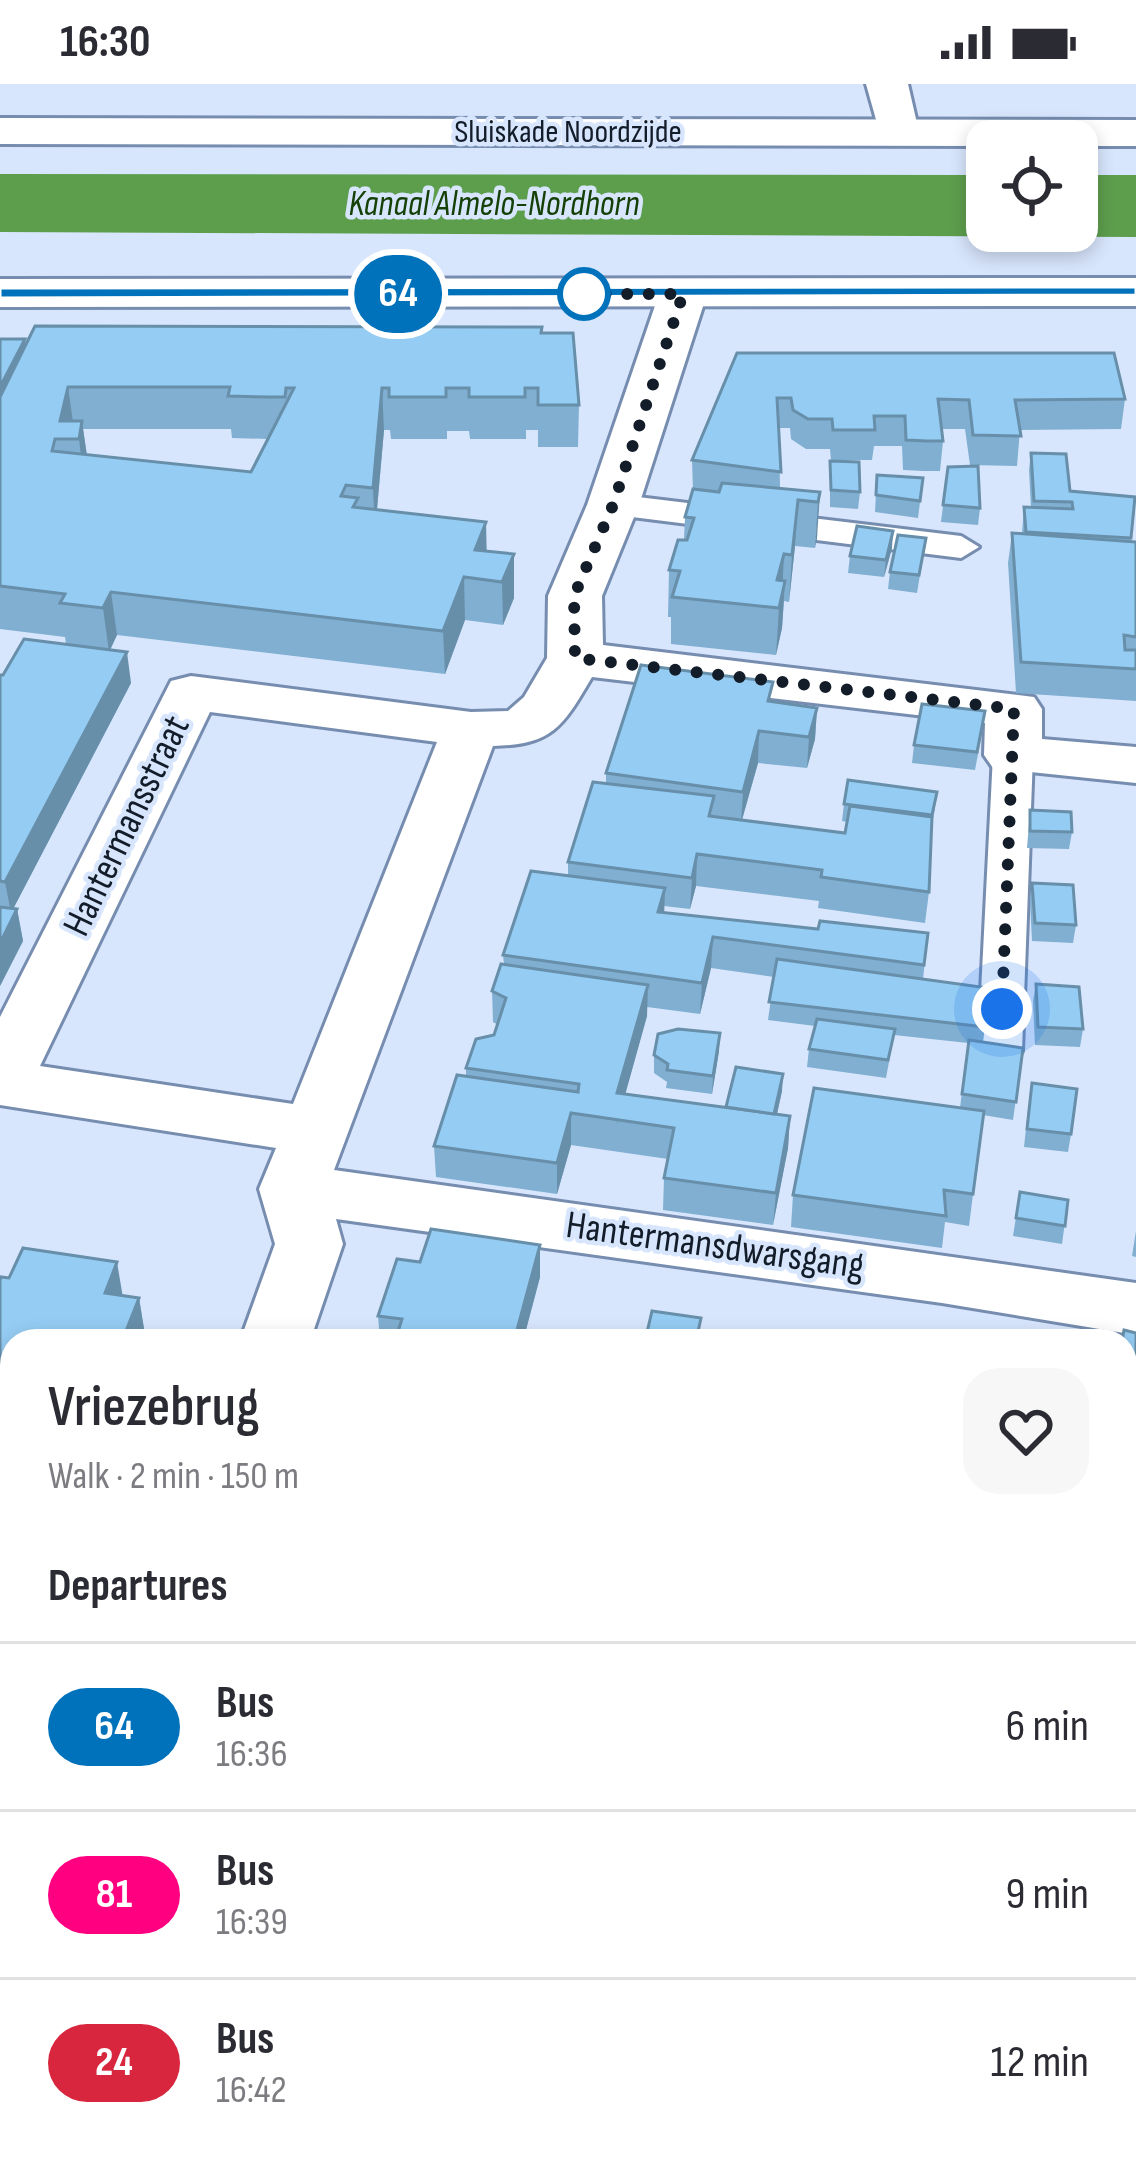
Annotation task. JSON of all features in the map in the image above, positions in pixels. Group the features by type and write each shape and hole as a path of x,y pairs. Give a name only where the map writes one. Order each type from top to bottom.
{"street":[{"path":"887,84 897,132"},
{"name":"Sluiskade Noordzijde","path":"0,131 1136,133"},
{"path":"0,293 1136,292"},
{"path":"683,294 613,505 574,596 575,658 1014,709 1013,755 1136,765"},
{"name":"Hantermansstraat","path":"304,1160 0,1082 191,693 471,729 523,728 546,707 575,658"},
{"path":"279,1329 309,1244 304,1160 471,729"},
{"name":"Hantermansdwarsgang","path":"304,1160 1136,1310"}],"lane":[{"path":"613,505 962,547"},
{"path":"1000,1051 1013,755"}],"water":[{"name":"Kanaal Almelo-Nordhorn","path":"0,174 966,175 966,236 0,232"},
{"path":"1098,175 1136,175 1136,237 1098,237"}],"building":[{"path":"35,326 542,327 541,333 573,333 579,405 538,405 538,388 525,388 525,397 469,397 469,388 446,388 446,397 389,397 389,388 382,388 373,488 346,485 341,496 358,498 353,507 486,522 475,550 514,554 502,582 464,577 443,631 111,592 103,608 60,603 65,594 0,586 0,397","holes":["68,387 230,387 228,396 269,397 285,397 286,388 294,388 251,472 52,451 55,439 79,439 82,421 60,421"]},
{"path":"0,339 25,339 0,387"},
{"path":"737,353 1114,353 1125,399 1015,400 1021,436 973,435 969,400 938,399 943,441 927,441 906,440 905,416 874,416 875,430 833,430 832,419 808,419 793,410 791,398 777,398 781,472 692,460"},
{"path":"1031,453 1066,454 1070,491 1135,497 1131,538 1026,532 1024,507 1073,509 1072,502 1034,501"},
{"path":"830,461 859,462 860,492 831,490"},
{"path":"978,466 980,508 943,505 948,467"},
{"path":"877,475 923,478 920,501 876,495"},
{"path":"722,483 820,492 818,502 798,500 792,555 784,554 777,580 785,581 779,608 672,597 680,571 669,570 678,540 687,540 694,518 685,517 693,489 719,492"},
{"path":"857,526 893,531 886,560 850,556"},
{"path":"1012,533 1136,542 1136,637 1124,635 1125,650 1136,650 1136,669 1021,662"},
{"path":"898,535 926,538 919,575 890,572"},
{"path":"24,639 127,652 5,882 0,881 0,675"},
{"path":"641,665 773,682 768,701 817,708 809,737 759,731 743,792 606,773"},
{"path":"922,704 985,711 977,752 914,745"},
{"path":"848,780 937,792 932,815 844,804"},
{"path":"593,782 714,796 709,816 845,833 850,806 932,817 929,892 821,877 822,870 697,854 692,878 568,862"},
{"path":"1030,810 1071,812 1072,832 1030,831"},
{"path":"531,871 665,888 658,912 818,929 820,921 928,933 924,965 713,937 702,983 503,955"},
{"path":"1032,883 1073,885 1076,925 1035,923"},
{"path":"0,907 17,909 0,943"},
{"path":"777,959 988,988 985,1027 769,1002"},
{"path":"501,964 648,985 617,1093 790,1116 776,1193 664,1178 674,1128 571,1113 557,1163 434,1146 457,1075 578,1092 579,1084 466,1068 476,1039 494,1035 506,998 492,991"},
{"path":"1036,984 1079,987 1083,1029 1038,1027"},
{"path":"817,1019 895,1029 888,1060 809,1049"},
{"path":"678,1029 720,1033 713,1076 667,1070 668,1064 654,1055 658,1034"},
{"path":"969,1040 1023,1048 1016,1102 962,1094"},
{"path":"736,1067 783,1074 774,1114 726,1107"},
{"path":"1032,1083 1077,1089 1071,1134 1027,1129"},
{"path":"814,1088 984,1111 973,1194 944,1190 946,1216 793,1195"},
{"path":"1020,1192 1068,1200 1065,1226 1016,1218"},
{"path":"431,1229 540,1245 517,1329 399,1329 402,1319 378,1316 397,1259 420,1262"},
{"path":"23,1248 117,1262 105,1293 139,1298 127,1329 0,1329 0,1280 9,1278"},
{"path":"652,1311 701,1318 699,1329 648,1329"}],"bus line":[{"name":"64","path":"0,293 1136,292"}],"route":[{"path":"584,294 683,294 613,505 574,596 575,658 1014,709 1002,1009"}]}
